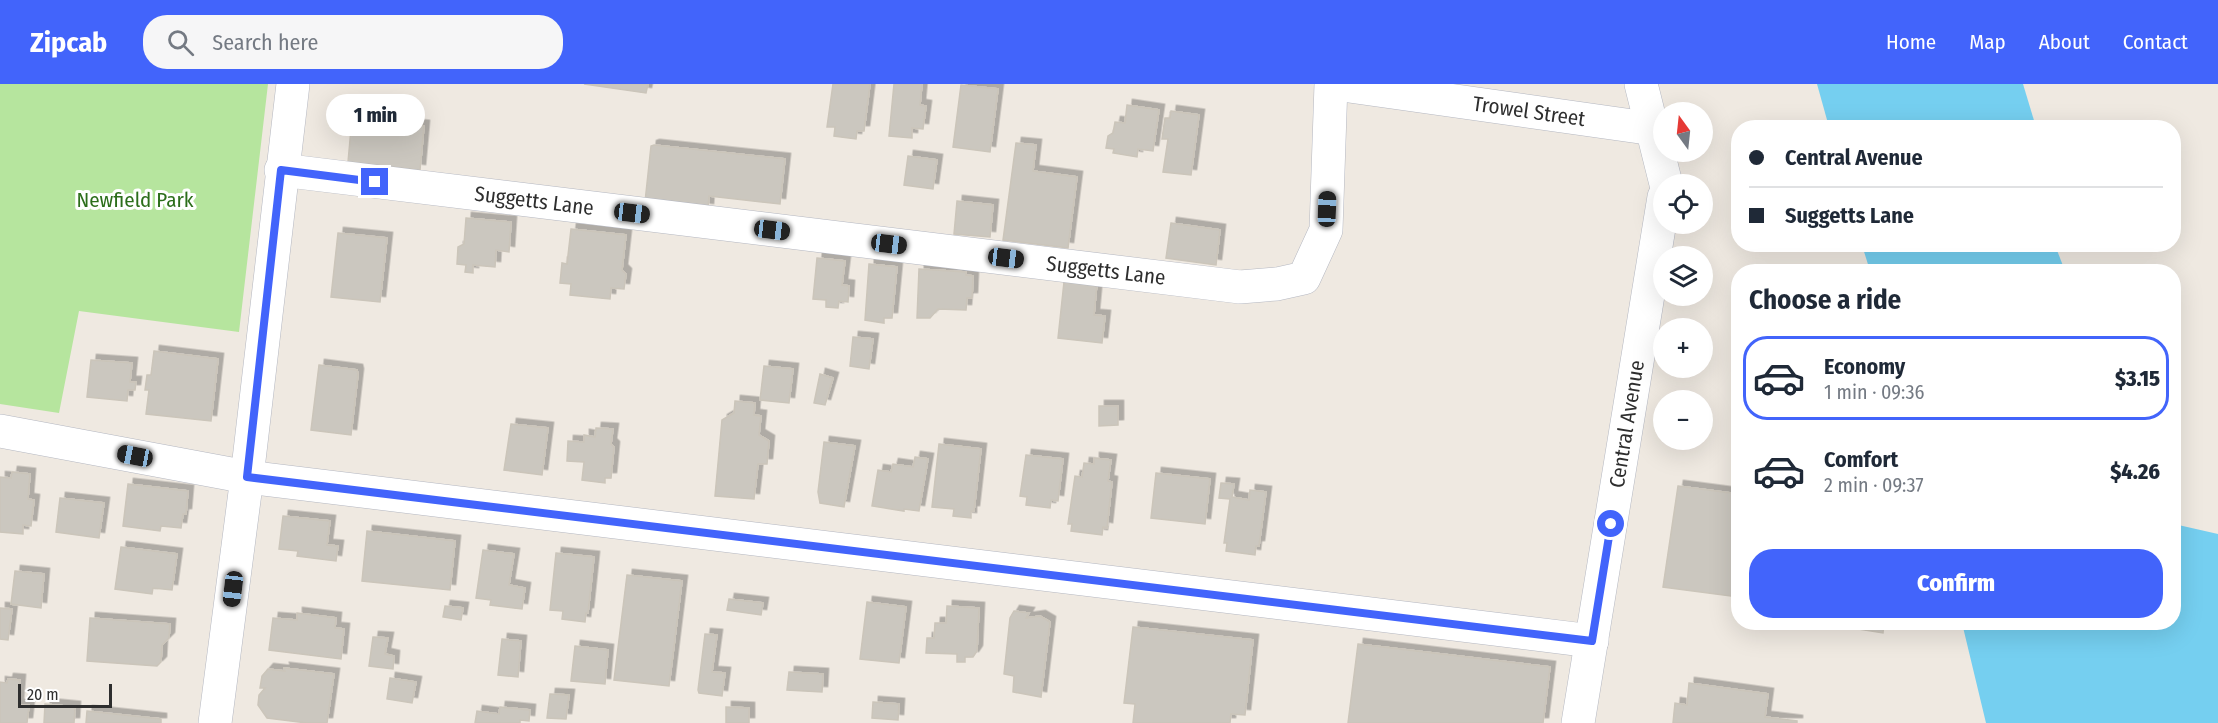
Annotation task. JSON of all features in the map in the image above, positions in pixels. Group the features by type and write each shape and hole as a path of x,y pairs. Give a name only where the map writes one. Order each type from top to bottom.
{"street":[{"path":"215,723 247,477 281,170 293,84"},
{"name":"Suggetts Lane","path":"281,170 1240,287 1277,285 1304,278 1326,230 1333,84"},
{"name":"Trowel Street","path":"1333,84 1653,129"},
{"path":"1641,84 1653,126"},
{"name":"Central Avenue","path":"1578,723 1658,234"},
{"path":"0,431 247,477 1592,641"}],"green space":[{"name":"Newfield Park","path":"0,84 268,84 239,332 79,311 59,413 0,404"}],"water":[{"path":"1817,84 2023,84 2034,120 1827,120"},
{"path":"1864,252 2058,252 2062,264 1868,264"},
{"path":"2181,526 2218,534 2218,723 1986,723 1964,630 2181,630"}],"building":[{"path":"584,84 648,84 646,93"},
{"path":"833,84 870,84 864,131 857,131 856,139 834,136 835,127 827,127"},
{"path":"894,84 922,84 920,105 926,106 923,129 912,128 912,138 889,136"},
{"path":"961,85 998,89 990,152 953,147"},
{"path":"1127,105 1159,110 1153,151 1138,149 1137,157 1113,153 1114,149 1106,148 1108,136 1113,133 1115,122 1125,123"},
{"path":"1171,111 1199,115 1191,175 1163,172 1168,139 1162,139 1165,118 1170,118"},
{"path":"352,118 424,126 420,170 348,162"},
{"path":"1016,143 1036,145 1033,171 1077,177 1068,248 1003,240"},
{"path":"651,146 785,159 780,204 709,196 708,209 645,202"},
{"path":"908,156 937,160 933,189 904,185"},
{"path":"957,201 993,205 990,237 954,234"},
{"path":"466,218 511,222 509,252 496,250 495,267 473,265 473,273 465,272 466,265 457,264 458,247 464,244"},
{"path":"1171,223 1220,230 1216,265 1166,258"},
{"path":"571,229 626,235 622,270 626,274 624,289 611,288 610,299 570,295 571,284 560,283 562,263 567,264"},
{"path":"338,233 387,238 380,302 331,297"},
{"path":"817,258 845,261 842,285 849,286 848,302 839,301 838,308 826,307 826,300 813,299"},
{"path":"869,264 897,267 892,318 884,318 884,323 865,320"},
{"path":"919,269 966,272 966,275 973,276 972,298 967,298 966,310 938,309 930,318 917,318"},
{"path":"1064,282 1097,283 1094,315 1105,316 1102,343 1058,338"},
{"path":"853,337 873,339 869,369 850,366"},
{"path":"154,351 218,359 211,421 146,414 149,390 145,390 147,375 151,375"},
{"path":"91,360 132,363 130,382 136,382 135,390 128,390 127,401 87,397"},
{"path":"319,365 357,370 351,435 311,430"},
{"path":"764,366 793,369 789,403 760,400"},
{"path":"820,374 833,378 825,405 814,403"},
{"path":"735,401 755,403 754,415 761,416 759,435 769,441 767,464 758,464 754,499 715,496 722,420 734,413"},
{"path":"1099,406 1118,406 1118,425 1099,426"},
{"path":"511,424 548,428 542,475 504,470"},
{"path":"596,428 613,429 611,478 605,478 605,483 582,480 584,462 567,461 568,441 584,442 584,435 595,437"},
{"path":"824,442 855,446 844,507 820,503 818,492"},
{"path":"939,444 981,449 974,511 971,511 971,518 953,516 954,509 932,507"},
{"path":"1026,455 1063,459 1058,501 1051,500 1050,508 1026,505 1027,497 1020,496"},
{"path":"915,457 928,459 919,511 872,506 878,470 891,472 893,464 913,467"},
{"path":"1094,458 1111,460 1108,481 1112,482 1107,528 1103,527 1102,535 1071,531 1072,524 1068,524 1075,476 1082,477 1084,463 1094,464"},
{"path":"12,472 30,474 28,499 34,500 31,526 23,525 23,534 0,532 0,477 11,478"},
{"path":"1156,473 1210,479 1205,524 1151,518"},
{"path":"1221,483 1234,484 1232,497 1249,500 1250,490 1266,492 1259,546 1256,546 1255,555 1226,551 1227,543 1224,543 1230,499 1219,498"},
{"path":"128,484 188,491 186,514 183,514 181,528 161,526 160,531 123,526"},
{"path":"1678,486 1731,493 1731,596 1663,587"},
{"path":"60,498 104,503 99,538 56,532"},
{"path":"283,516 330,521 327,545 338,546 336,561 297,556 298,551 279,549"},
{"path":"367,531 455,541 450,590 362,581"},
{"path":"121,547 177,554 172,590 153,588 152,594 115,589"},
{"path":"483,550 514,554 509,585 525,588 522,609 490,605 491,600 476,598"},
{"path":"556,553 594,557 585,622 562,619 563,611 550,610"},
{"path":"15,571 44,574 41,608 11,604"},
{"path":"627,575 682,581 669,686 614,680"},
{"path":"729,599 763,603 761,615 727,610"},
{"path":"867,602 906,607 899,663 860,659"},
{"path":"445,606 463,608 461,620 443,617"},
{"path":"947,606 979,608 977,651 973,657 965,657 965,662 957,662 957,654 926,653 927,638 934,638 935,623 946,623"},
{"path":"0,608 12,609 8,640 0,639"},
{"path":"1014,611 1029,613 1026,618 1040,616 1050,622 1041,697 1013,692 1014,676 1004,674 1010,618"},
{"path":"297,613 336,618 335,628 344,629 341,659 269,650 273,618 297,620"},
{"path":"90,618 170,624 169,638 162,645 161,662 157,666 87,661"},
{"path":"1133,627 1253,640 1245,715 1231,714 1230,723 1133,723 1135,704 1124,703"},
{"path":"1864,630 1883,630 1883,633"},
{"path":"705,634 717,635 712,672 725,673 722,696 699,693 698,690"},
{"path":"373,637 388,638 385,654 394,656 393,669 369,666"},
{"path":"502,639 521,641 518,677 498,675"},
{"path":"1358,644 1550,667 1543,723 1348,723"},
{"path":"575,646 608,650 605,684 571,681"},
{"path":"284,668 334,674 327,723 267,718 258,705 259,695 265,688 260,688 262,676 268,669 285,671"},
{"path":"789,672 823,674 822,692 787,690"},
{"path":"390,678 416,682 412,703 387,699"},
{"path":"8,679 20,680 18,705 29,705 27,723 0,723 0,682 7,683"},
{"path":"1689,683 1768,694 1765,717 1797,721 1797,723 1673,723 1675,703 1687,705"},
{"path":"550,694 569,695 566,719 547,718"},
{"path":"873,702 899,704 898,720 872,718"},
{"path":"45,704 75,707 74,723 44,723"},
{"path":"500,707 530,710 529,721 475,723 477,711 499,714"},
{"path":"726,707 749,708 749,723 726,723"},
{"path":"87,711 161,719 161,723 86,723"}],"route":[{"path":"375,182 281,170 247,477 1592,641 1611,524"}]}
